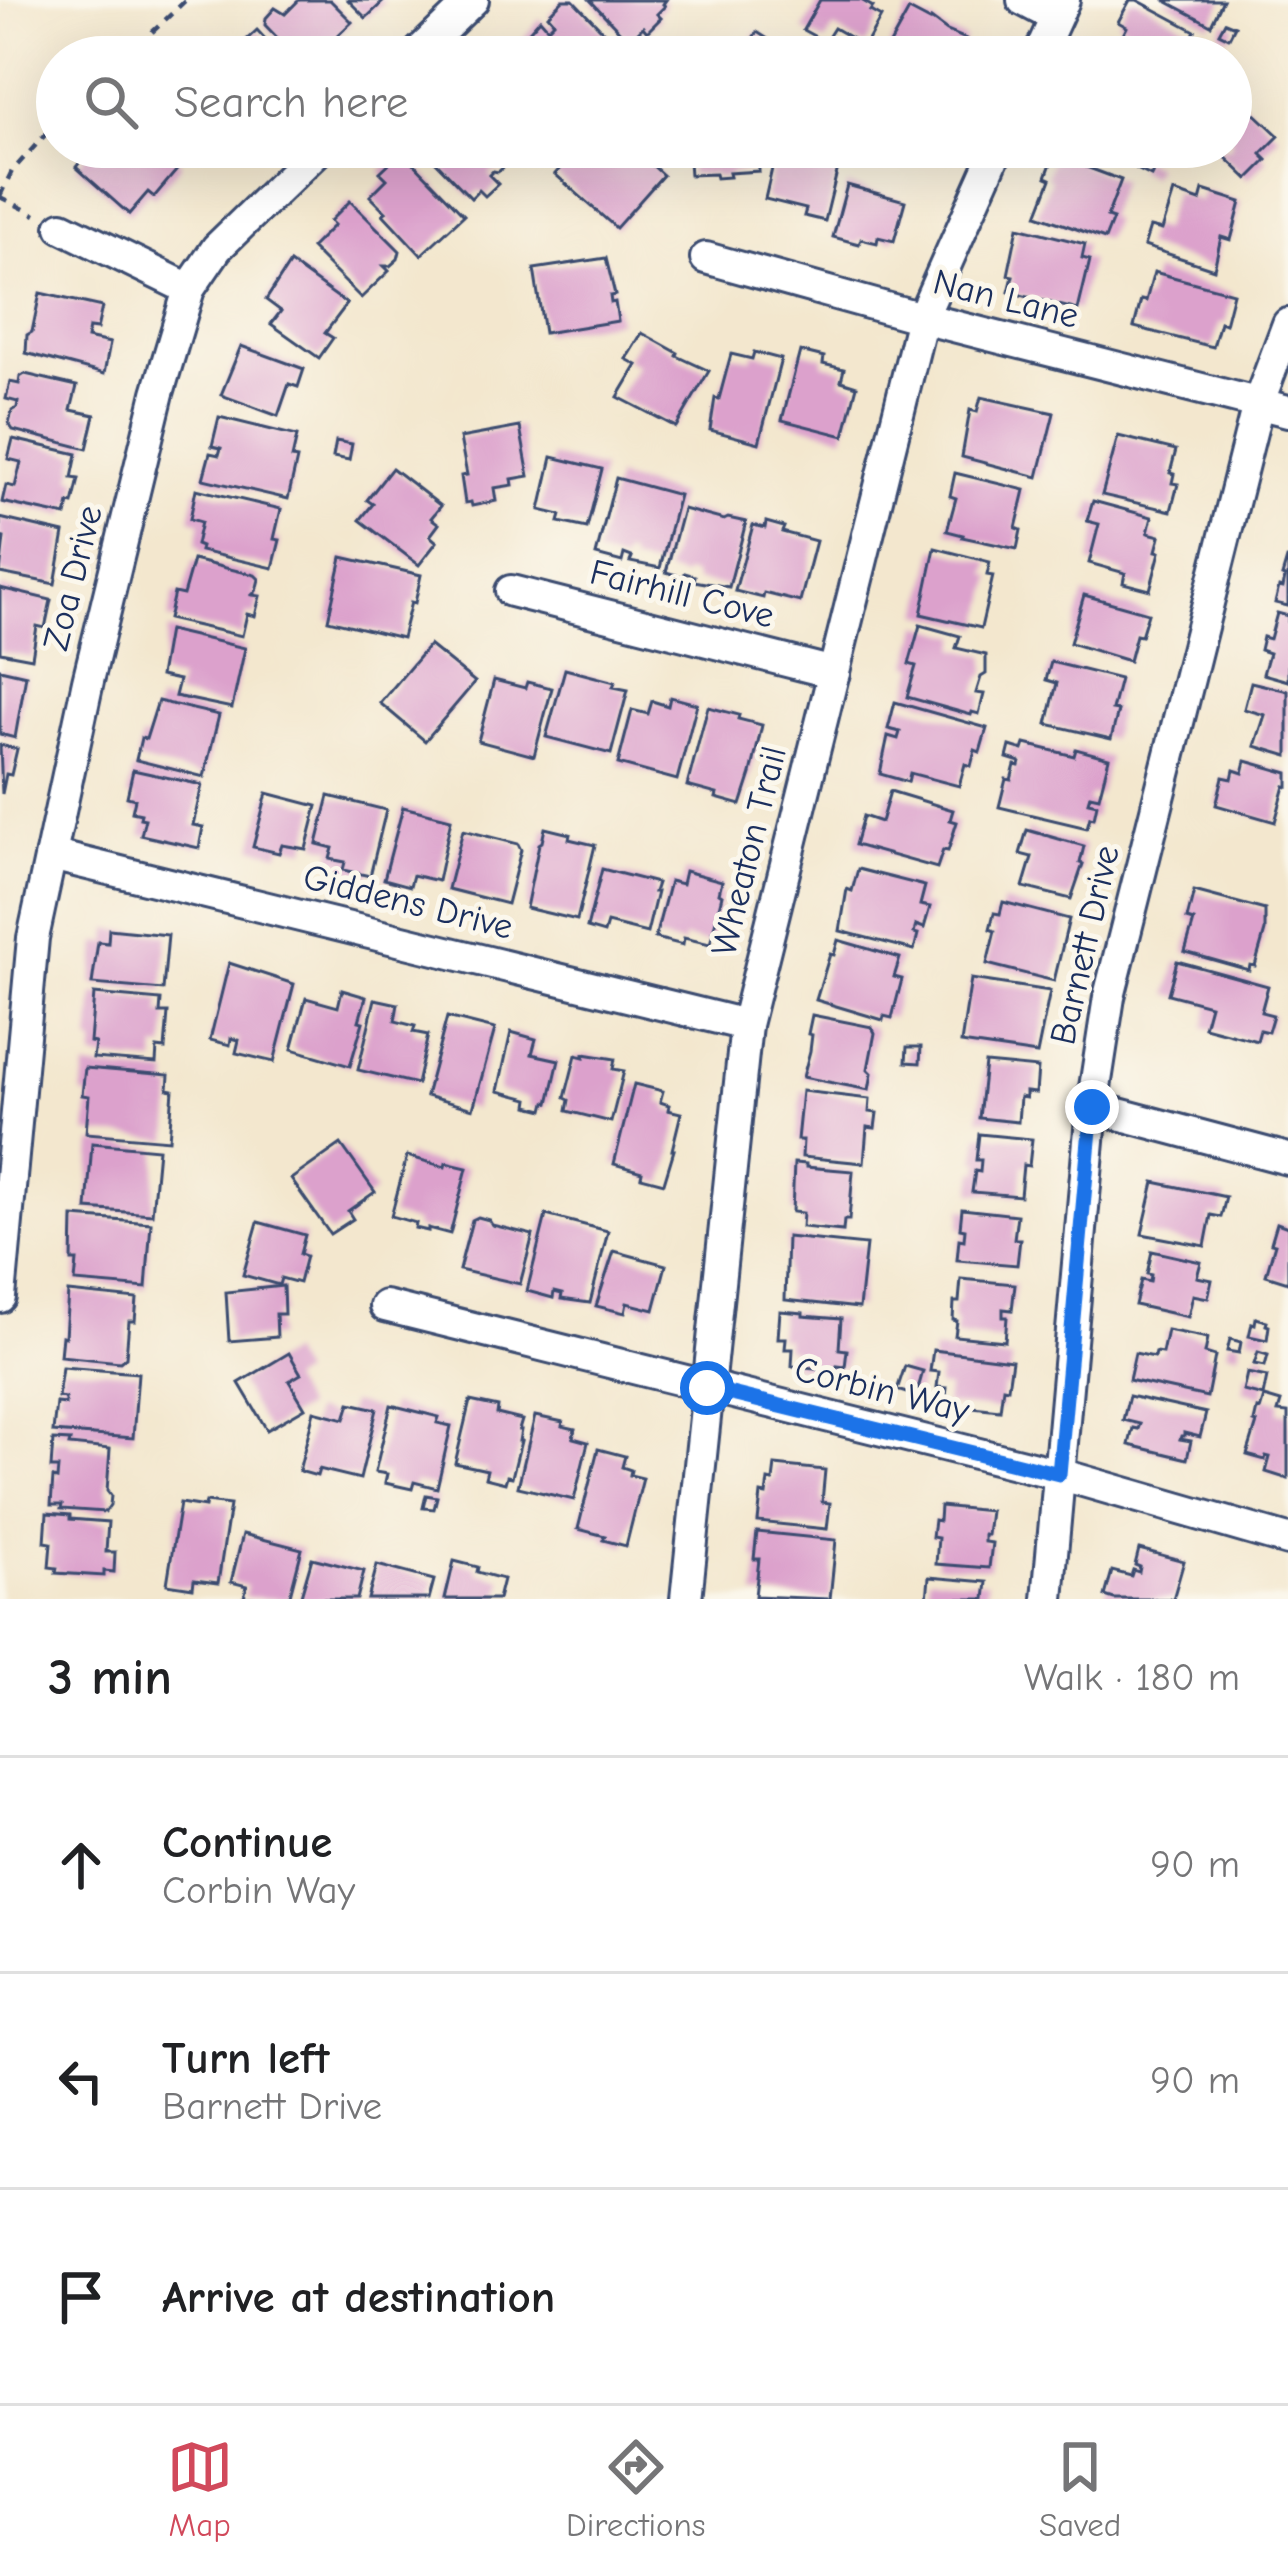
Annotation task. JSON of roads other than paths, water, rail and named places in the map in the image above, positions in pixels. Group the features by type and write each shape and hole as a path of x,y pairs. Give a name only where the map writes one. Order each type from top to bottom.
{"street":[{"path":"435,36 472,0"},
{"path":"1023,0 1059,9"},
{"name":"Zoa Drive","path":"0,1297 33,938 88,681 158,393 189,289 217,248 299,168"},
{"name":"Wheaton Trail","path":"686,1599 746,1025 922,317 989,168"},
{"path":"62,227 189,289"},
{"name":"Nan Lane","path":"706,258 1273,408"},
{"name":"Barnett Drive","path":"1048,1599 1092,1107 1109,998 1273,408 1288,324"},
{"name":"Fairhill Cove","path":"511,591 834,673"},
{"name":"Giddens Drive","path":"51,855 746,1025"},
{"path":"1092,1107 1288,1159"},
{"name":"Corbin Way","path":"385,1306 1059,1474 1288,1540"}]}
